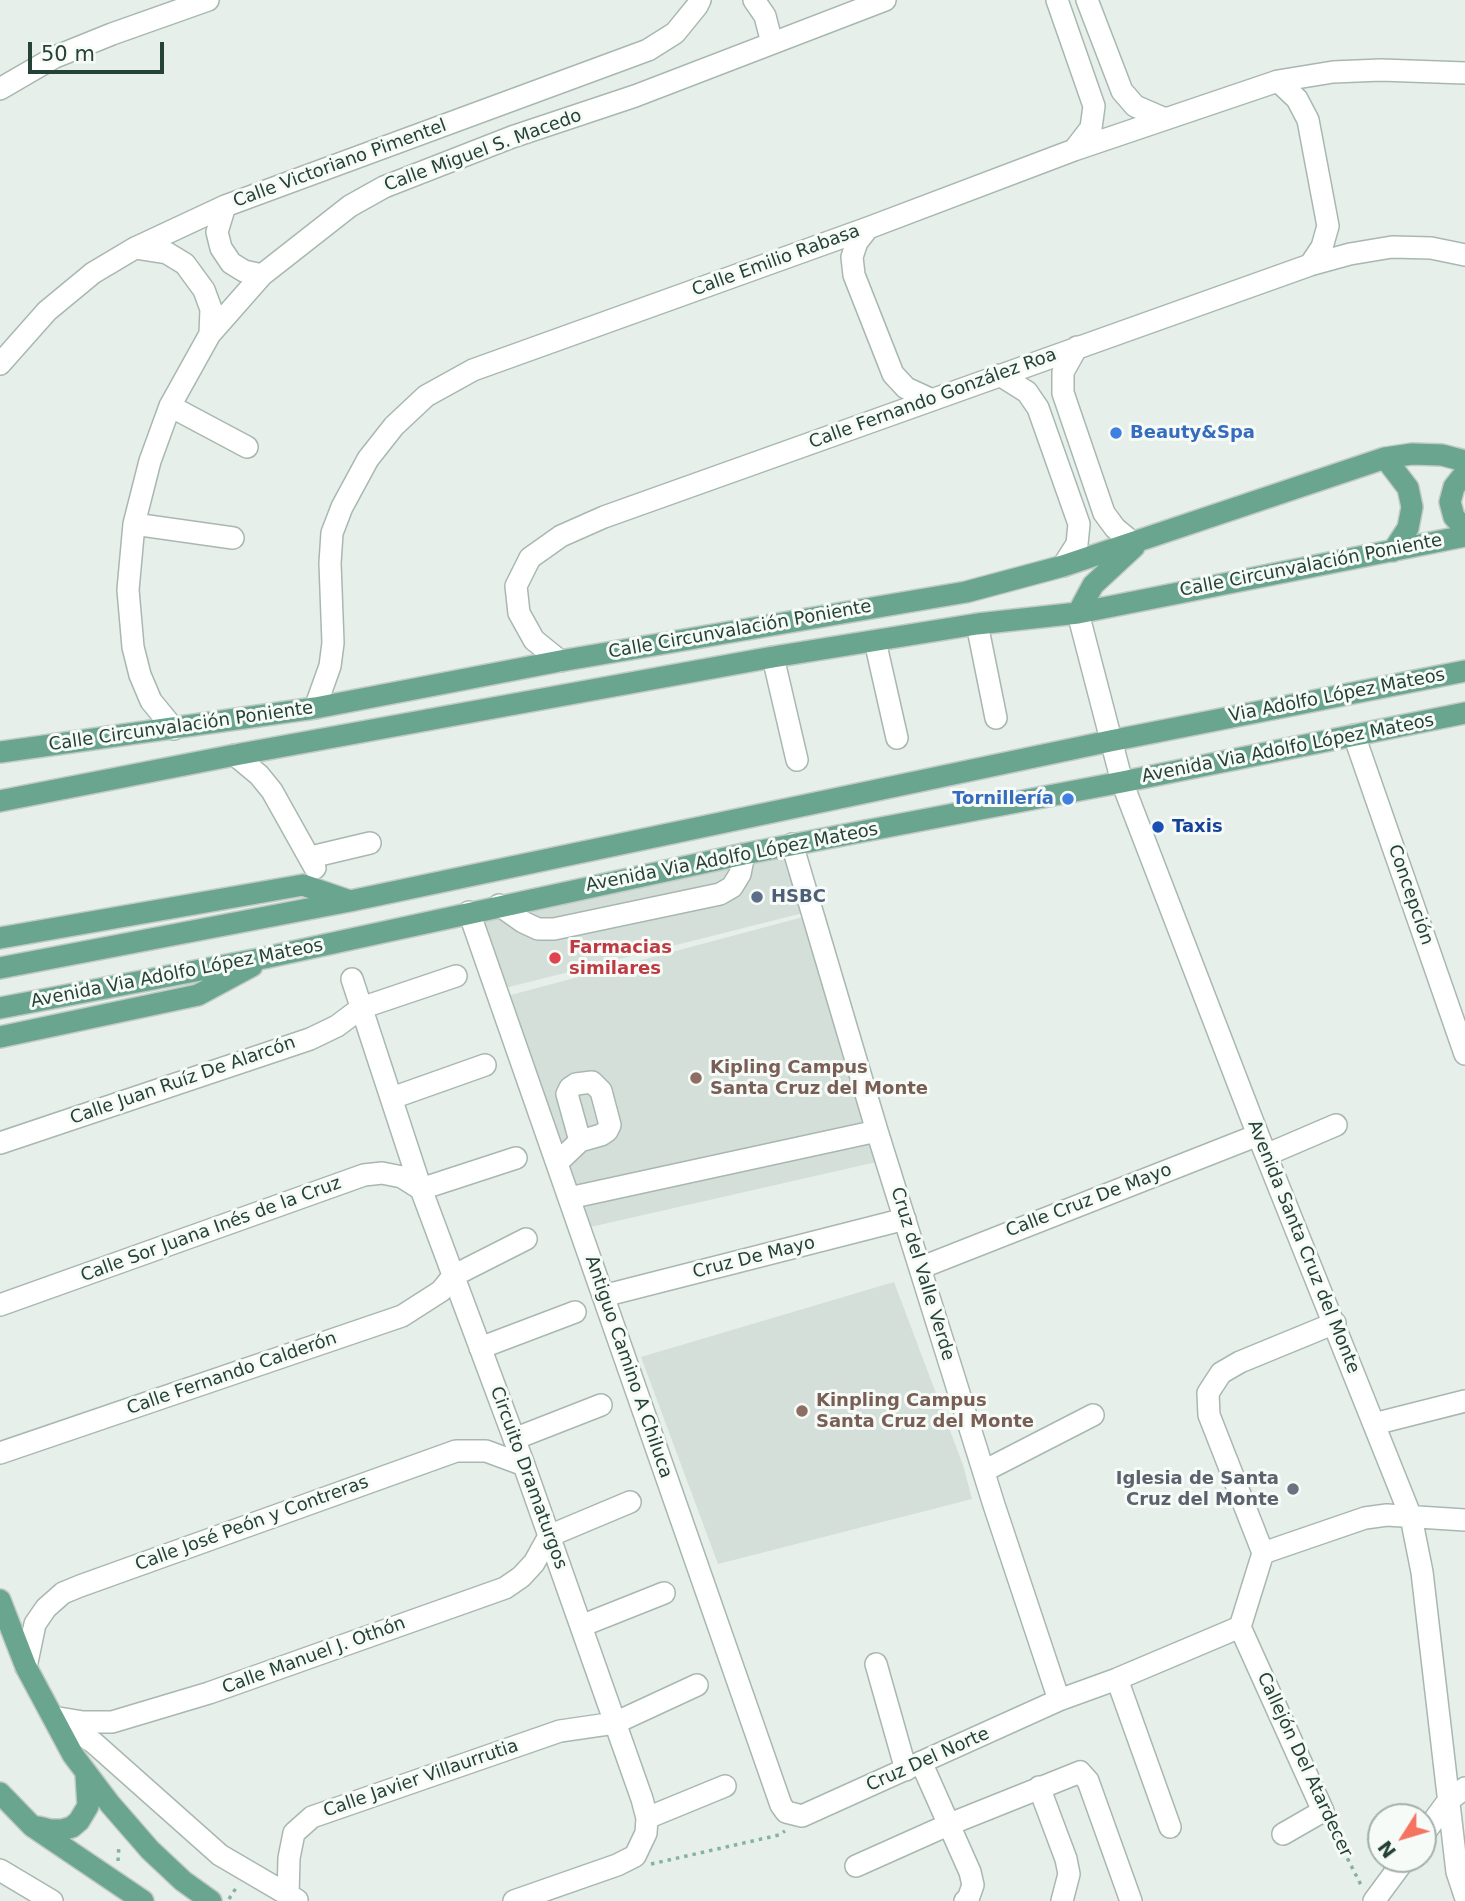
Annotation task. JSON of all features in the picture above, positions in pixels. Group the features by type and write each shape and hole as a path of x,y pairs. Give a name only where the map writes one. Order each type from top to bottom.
{"main road":[{"name":"Calle Circunvalación Poniente","path":"0,752 316,708 560,661 966,592 1063,566 1385,458 1412,454 1442,455 1465,461"},
{"path":"1385,458 1408,488 1412,507 1408,528 1393,551"},
{"path":"1465,473 1454,487 1450,502 1454,517 1465,529"},
{"name":"Calle Circunvalación Poniente","path":"0,801 235,755 774,657 977,624 1078,613 1465,536"},
{"path":"1078,613 1093,585 1139,540"},
{"name":"Via Adolfo López Mateos","path":"1209,722 1465,671"},
{"name":"Avenida Via Adolfo López Mateos","path":"0,1008 264,958 744,853 1122,782 1465,713"},
{"name":"Avenida Via Adolfo López Mateos","path":"0,968 350,901 1209,722"},
{"path":"0,938 303,885 350,901"},
{"path":"0,1037 198,995 264,958"},
{"path":"0,1600 26,1667 86,1774 150,1850 183,1881 211,1901"},
{"path":"32,1826 62,1830 79,1821 88,1806 86,1774"},
{"path":"0,1793 32,1826 128,1895"}],"street":[{"path":"0,89 55,57 208,0"},
{"name":"Calle Victoriano Pimentel","path":"0,364 47,311 93,273 135,248 225,206 648,50 675,33 700,0"},
{"path":"754,0 765,16 772,43"},
{"path":"1057,0 1094,106 1091,128 1074,150"},
{"path":"1087,0 1122,91 1135,106 1165,119"},
{"name":"Calle Miguel S. Macedo","path":"174,729 152,701 140,675 133,647 128,590 134,524 150,461 170,407 209,334 262,275 350,206 384,187 512,137 635,96 877,1"},
{"name":"Calle Emilio Rabasa","path":"316,708 330,666 333,643 330,562 332,533 341,507 368,459 394,426 426,396 473,370 868,228 1074,150 1278,81 1333,72 1381,70 1465,73"},
{"path":"1278,81 1297,99 1308,120 1328,226 1322,247 1310,265"},
{"path":"225,206 219,219 220,248 231,263 244,271 262,275"},
{"path":"868,228 857,242 852,257 854,275 893,374 906,388 930,399"},
{"name":"Calle Fernando González Roa","path":"560,661 534,640 519,613 516,586 530,558 561,536 604,517 930,399 1310,265 1350,254 1392,247 1431,248 1465,255"},
{"path":"135,248 167,253 185,264 208,300 211,309 209,334"},
{"path":"1077,347 1063,372 1063,393 1104,513 1115,528 1139,540"},
{"path":"1000,375 1027,392 1038,408 1079,523 1077,544 1063,566"},
{"path":"170,407 247,447"},
{"path":"134,524 233,538"},
{"name":"Avenida Santa Cruz del Monte","path":"1078,613 1122,782 1262,1145 1411,1517 1457,1795 1458,1872 1465,1896"},
{"path":"977,624 996,718"},
{"path":"875,641 897,738"},
{"path":"774,657 797,760"},
{"name":"Concepción","path":"1354,735 1465,1054"},
{"path":"235,755 272,791 313,863 370,843"},
{"name":"Cruz del Valle Verde","path":"792,844 877,1131 1059,1700"},
{"path":"499,905 538,929 554,929 720,894 732,887 740,874 744,853"},
{"name":"Antiguo Camino A Chiluca","path":"469,912 781,1805 786,1812 795,1816"},
{"name":"Calle Juan Ruíz De Alarcón","path":"0,1143 310,1039 337,1026 361,1008 456,976"},
{"name":"Circuito Dramaturgos","path":"352,979 421,1189 524,1465 647,1818"},
{"path":"392,1098 485,1065"},
{"name":"Calle Cruz De Mayo","path":"920,1268 1262,1145 1336,1125"},
{"path":"569,1198 877,1131"},
{"path":"557,1163 580,1141"},
{"path":"421,1189 516,1158"},
{"name":"Calle Sor Juana Inés de la Cruz","path":"0,1305 364,1175 382,1173 402,1177 421,1189"},
{"name":"Cruz De Mayo","path":"603,1296 905,1219"},
{"name":"Calle Fernando Calderón","path":"0,1452 402,1316 441,1291 453,1276 526,1239"},
{"path":"480,1348 575,1312"},
{"path":"1240,1627 1264,1553 1209,1415 1208,1393 1221,1374 1240,1362 1335,1323"},
{"path":"1374,1424 1465,1401"},
{"path":"514,1439 601,1405"},
{"path":"984,1471 1093,1415"},
{"name":"Calle José Peón y Contreras","path":"26,1667 35,1624 63,1593 80,1586 456,1451 486,1451 524,1465"},
{"path":"549,1536 630,1502"},
{"path":"1264,1553 1365,1518 1387,1515 1465,1520"},
{"name":"Calle Manuel J. Othón","path":"52,1717 83,1722 111,1722 209,1693 505,1588 521,1577 534,1563 549,1536"},
{"path":"581,1626 664,1593"},
{"name":"Cruz Del Norte","path":"795,1816 802,1816 1059,1700 1117,1679 1240,1627"},
{"name":"Callejón Del Atardecer","path":"1240,1627 1323,1811"},
{"path":"876,1664 914,1766 950,1825 970,1872 973,1885 965,1901"},
{"path":"1117,1679 1170,1827"},
{"name":"Calle Javier Villaurrutia","path":"294,1898 289,1858 294,1833 312,1816 560,1731 615,1723 697,1685"},
{"path":"52,1717 94,1743 220,1855 294,1898"},
{"path":"856,1867 1039,1787 1080,1772 1088,1781 1131,1901"},
{"path":"514,1901 617,1865 635,1856 646,1833 647,1818 725,1786"},
{"path":"1039,1787 1066,1859 1069,1874 1062,1901"},
{"path":"1437,1819 1457,1795"},
{"path":"1283,1834 1323,1811"},
{"path":"0,1870 52,1901"},
{"path":"1369,1895 1391,1873"}],"path":[{"name":"Callejón Del Atardecer","path":"1323,1811 1369,1895"},
{"path":"635,1856 642,1863 654,1865 779,1835 788,1829 795,1816"},
{"path":"124,1820 119,1829 128,1895"}],"shaded area":[{"path":"788,846 807,912 501,989 474,917"},
{"name":"Kipling Campus Santa Cruz del Monte","path":"807,916 881,1161 586,1228 507,996"},
{"name":"Kinpling Campus Santa Cruz del Monte","path":"894,1282 963,1465 972,1499 718,1564 641,1357"}],"place":[{"name":"Beauty&Spa","path":"1116,433"},
{"name":"Tornillería","path":"1068,799"},
{"name":"Taxis","path":"1158,827"},
{"name":"HSBC","path":"757,897"},
{"name":"Farmacias similares","path":"555,958"},
{"name":"Kipling Campus Santa Cruz del Monte","path":"696,1078"},
{"name":"Kinpling Campus Santa Cruz del Monte","path":"802,1411"},
{"name":"Iglesia de Santa Cruz del Monte","path":"1293,1489"}]}
